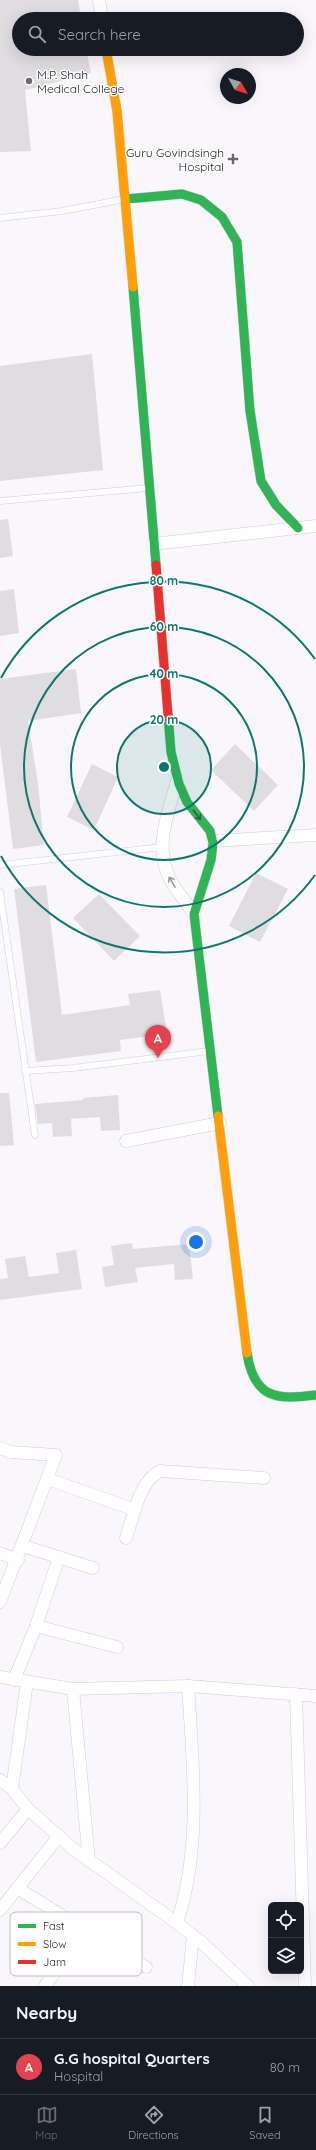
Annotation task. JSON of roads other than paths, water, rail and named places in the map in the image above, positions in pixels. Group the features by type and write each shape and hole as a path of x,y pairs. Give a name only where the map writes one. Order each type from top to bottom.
{"street":[{"path":"99,0 101,12"},
{"path":"107,56 116,111 126,199 170,752 177,781 188,804 208,829 213,841 212,854 196,899 194,914 247,1356 253,1375 260,1389 268,1395 283,1398 316,1395"},
{"path":"126,199 182,194 201,200 222,217 237,242 250,412 261,481 276,505 298,528"},
{"path":"153,544 316,526"},
{"path":"177,781 166,820 162,847 170,880 194,914"},
{"path":"213,841 316,835"},
{"path":"126,1141 220,1123"},
{"path":"0,1448 12,1452 56,1455 18,1560 0,1602"},
{"path":"126,1538 142,1490 153,1475 160,1471 264,1478"},
{"path":"48,1479 136,1510"},
{"path":"23,1546 93,1568"},
{"path":"0,1552 18,1560"},
{"path":"14,1680 36,1626 59,1558"},
{"path":"36,1626 117,1647"},
{"path":"0,1676 14,1680 73,1689 188,1686 316,1696"},
{"path":"12,1789 27,1682"},
{"path":"177,1923 183,1903 194,1828 194,1793 188,1686"},
{"path":"73,1689 89,1861"},
{"path":"296,1694 305,1986"},
{"path":"0,1780 12,1789 28,1809 89,1861 177,1923 248,1986"},
{"path":"0,1844 28,1809"},
{"path":"0,1910 59,1836"},
{"path":"17,1888 56,1912"},
{"path":"188,1986 193,1936"},
{"path":"142,1965 146,1967"},
{"path":"45,1986 52,1976"}],"lane":[{"path":"0,218 62,211 126,199"},
{"path":"0,500 148,488"},
{"path":"0,865 162,847"},
{"path":"0,892 35,1135"},
{"path":"25,1071 73,1068 211,1051"}],"place":[{"name":"M.P. Shah Medical College","path":"29,81"},
{"name":"Guru Govindsingh Hospital","path":"233,159"},
{"name":"G.G hospital Quarters","path":"158,1058"}]}
